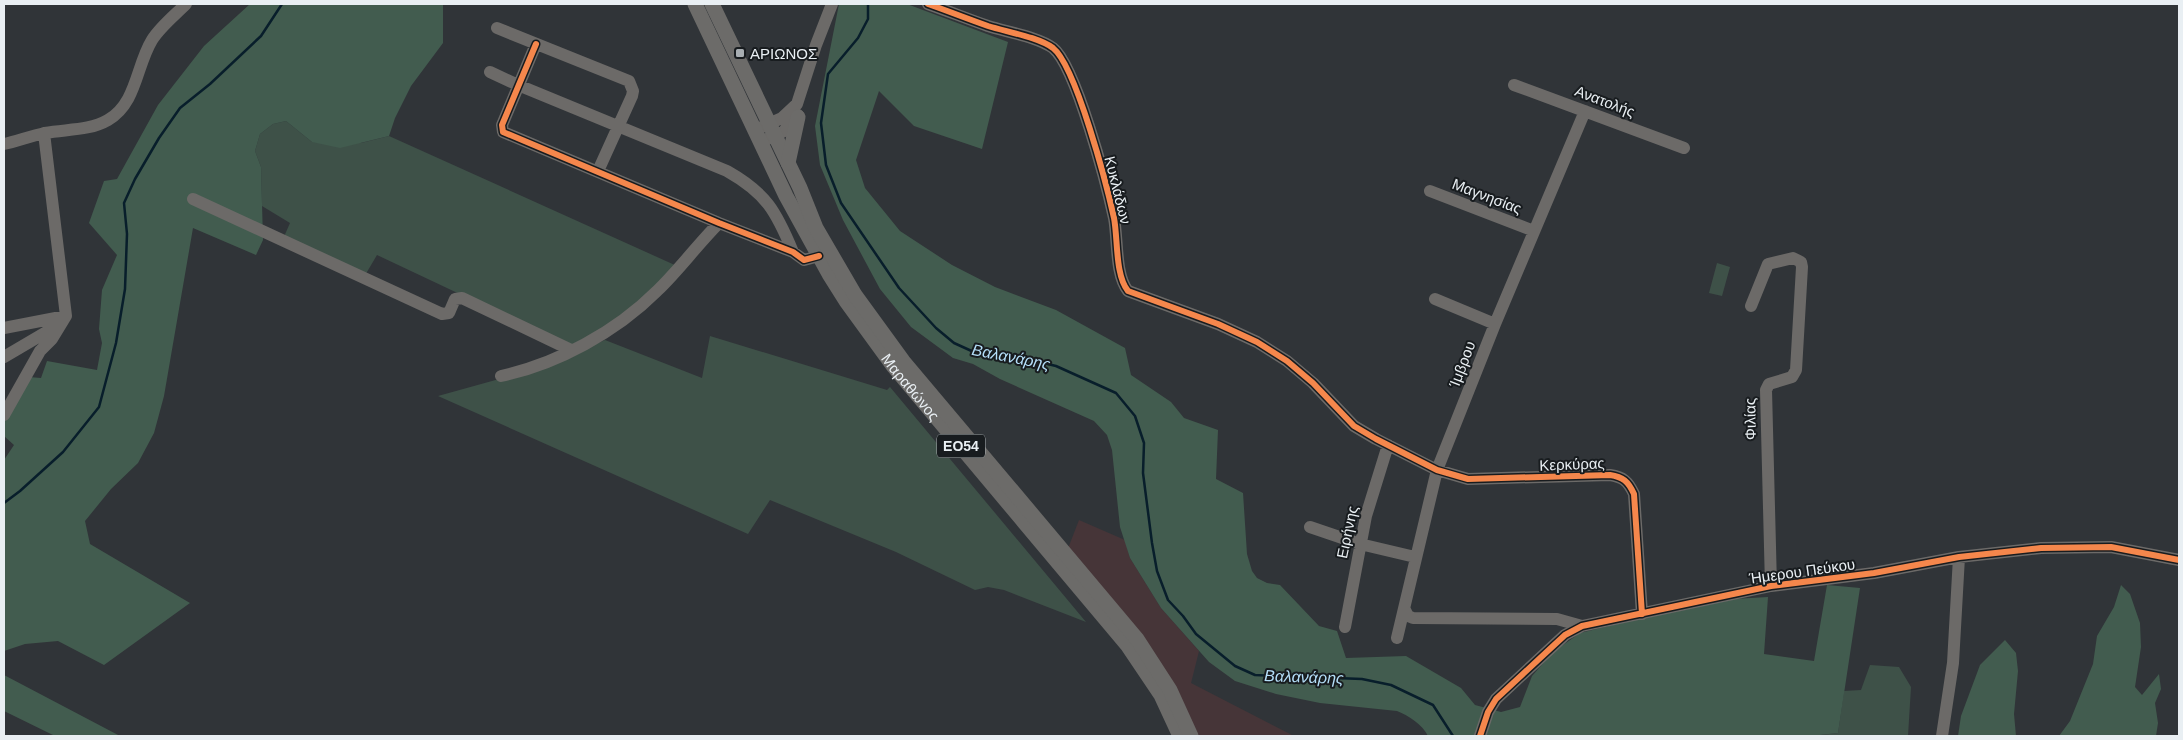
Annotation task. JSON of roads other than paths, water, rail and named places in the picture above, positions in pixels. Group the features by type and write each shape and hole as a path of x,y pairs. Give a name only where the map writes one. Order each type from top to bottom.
{"main road":[{"name":"Μαραθώνος","path":"695,4 786,196 819,256 863,325 894,367 1128,646 1161,695 1180,736"},
{"name":"Μαραθώνος","path":"712,4 773,130 824,243 872,319 903,360 1132,633 1170,690 1192,736"},
{"path":"788,163 798,117"}],"street":[{"path":"4,144 44,133 90,128 109,120 121,109 132,94 140,63 153,39 186,4"},
{"path":"773,130 798,104 816,45 832,4"},
{"name":"Κυκλάδων","path":"928,4 1044,43 1053,48 1063,60 1083,106 1116,229 1121,280 1128,291 1218,324 1257,342 1287,360 1313,383 1354,426 1388,445"},
{"path":"497,28 629,81 633,91 632,96 598,171"},
{"path":"536,44 502,125 503,132 718,223 793,252 804,260 819,256"},
{"path":"490,72 727,171 746,182 758,191 772,207 793,252"},
{"name":"Ανατολής","path":"1514,85 1684,148"},
{"path":"758,136 773,130 789,127 798,117 801,96"},
{"name":"Ίμβρου","path":"1397,638 1437,470 1495,324 1585,111"},
{"path":"4,416 40,351 52,339 66,316 44,133"},
{"name":"Μαγνησίας","path":"1430,191 1534,231"},
{"path":"193,199 442,314 449,313 455,299 460,297 571,350"},
{"path":"501,376 524,371 549,362 606,332 636,310 662,287 718,223"},
{"name":"Φιλίας","path":"1751,306 1768,264 1793,258 1801,262 1796,370 1788,380 1768,384 1766,390 1770,586"},
{"path":"1435,299 1495,324"},
{"path":"4,328 66,316"},
{"path":"4,358 47,334 66,316"},
{"name":"Κερκύρας","path":"1388,445 1437,470 1468,479 1610,475 1625,480 1634,494 1642,614"},
{"name":"Ειρήνης","path":"1345,627 1360,544 1372,492 1388,445"},
{"path":"1310,526 1360,544 1415,557"},
{"name":"Ήμερου Πεύκου","path":"1480,736 1488,712 1496,699 1565,635 1582,626 1770,586 1874,573 1959,557 2041,548 2085,546 2111,547 2179,560"},
{"path":"1942,736 1954,663 1959,557"},
{"path":"1405,610 1408,616 1412,618 1557,619 1582,626"}],"waterway":[{"path":"4,503 63,452 99,407 116,343 125,289 127,234 124,203 135,179 159,138 180,108 210,84 261,36 282,4"},
{"name":"Βαλανάρης","path":"868,4 868,19 858,38 828,74 821,123 826,165 841,203 899,288 936,328 954,343 976,353 1002,353 1056,366 1116,393 1135,416 1144,443 1143,473 1152,543 1157,571 1168,600 1196,634 1235,666 1255,675 1362,679 1391,685 1433,705 1453,736"}],"place":[{"name":"ΑΡΙΩΝΟΣ","path":"740,53"}]}
